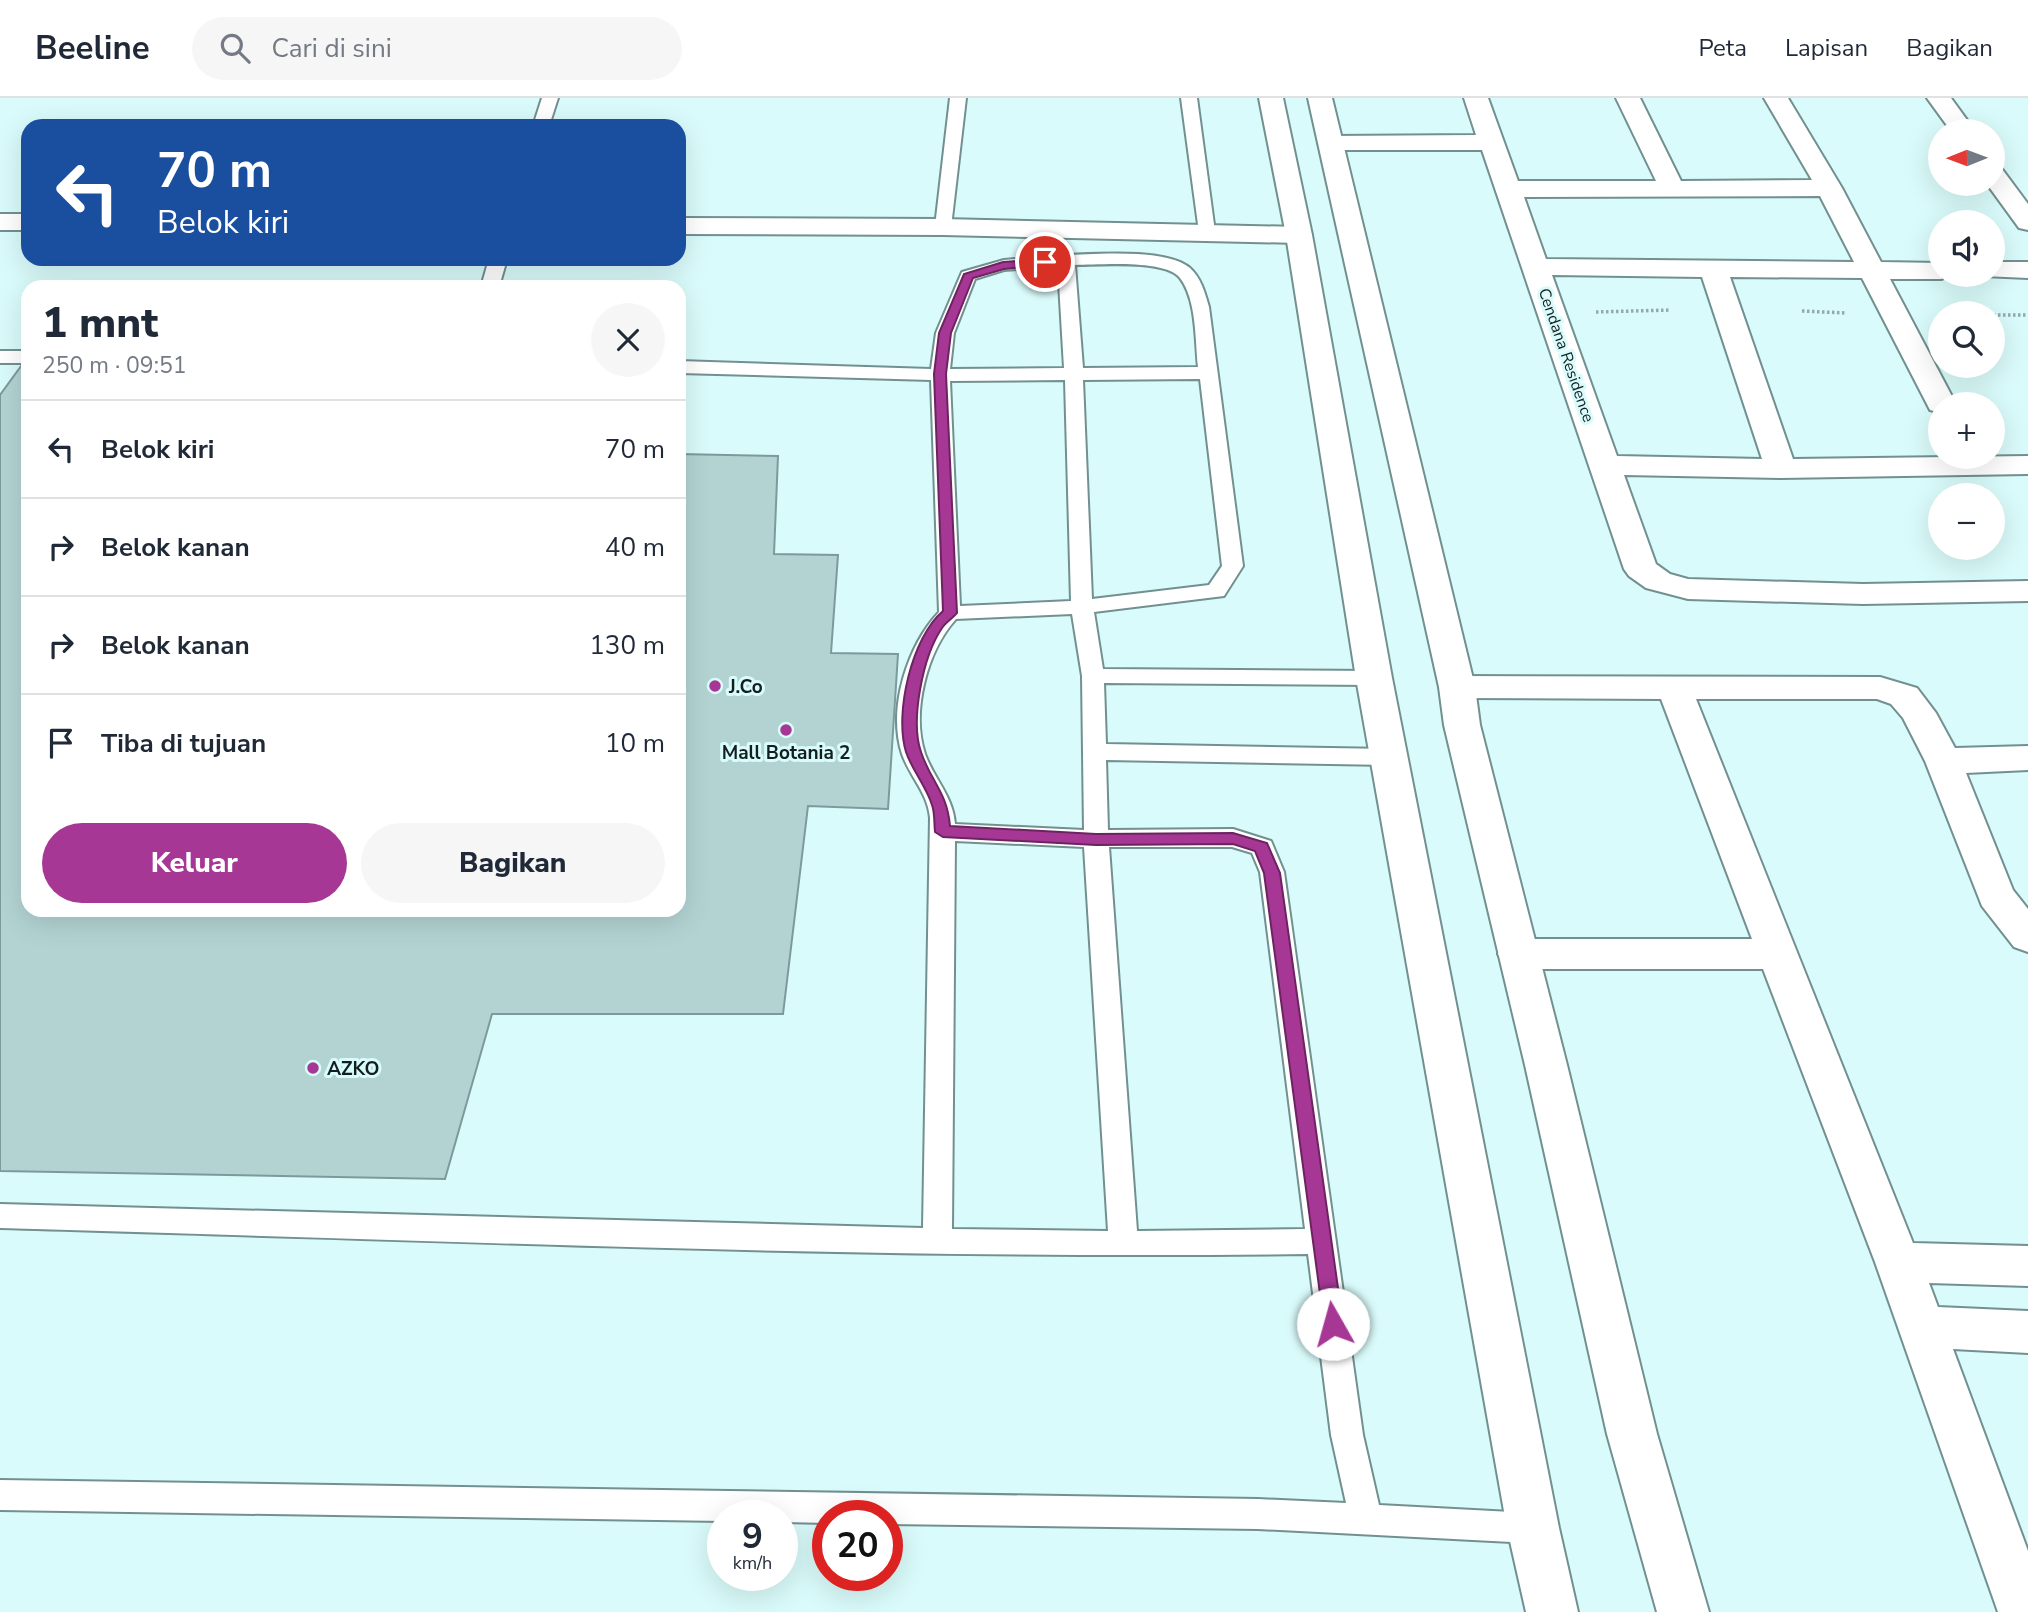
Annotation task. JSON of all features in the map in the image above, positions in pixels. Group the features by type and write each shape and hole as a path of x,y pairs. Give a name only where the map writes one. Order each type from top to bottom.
{"street":[{"path":"1271,98 1300,235 1374,678 1533,1528 1552,1612"},
{"path":"1320,98 1457,687 1462,725 1632,1434 1683,1612"},
{"name":"Cendana Residence","path":"1476,98 1641,569 1658,581 1688,589 1863,594 2028,591"},
{"path":"1628,98 1672,188"},
{"path":"1776,98 1829,188 1935,392"},
{"path":"1939,98 1954,119"},
{"path":"1329,144 1490,142"},
{"path":"2006,186 2020,199 2028,222"},
{"path":"1509,189 1829,188"},
{"path":"0,222 21,222"},
{"path":"686,226 943,227 1300,235"},
{"path":"1536,267 1928,271"},
{"path":"1713,268 1781,469"},
{"path":"2005,271 2028,270"},
{"path":"1606,465 1781,469 1928,463"},
{"path":"2005,463 2028,465"},
{"path":"1457,687 1880,688 1904,696 1919,713 1944,761 1996,896 2028,937"},
{"path":"1674,688 1898,1262 2024,1612"},
{"path":"1944,761 2028,758"},
{"path":"1518,954 1778,954"},
{"path":"1898,1262 2028,1266"},
{"path":"1921,1327 2028,1332"}],"lane":[{"path":"543,119 550,98"},
{"path":"943,227 958,98"},
{"path":"1189,98 1207,232"},
{"path":"1066,261 1074,373 1082,607 1093,676 1096,839 1123,1244"},
{"path":"937,1241 943,832 940,806 913,751 909,712 920,659 937,624 950,613 1082,607 1216,592 1233,566 1200,307 1192,281 1177,267 1150,261 1066,261 1003,265 968,276 945,333 940,374 950,613"},
{"path":"0,357 21,357"},
{"path":"686,367 940,374 1208,373"},
{"path":"1093,676 1374,678"},
{"path":"1094,752 1389,757"},
{"path":"943,832 1096,839 1233,838 1262,847 1272,873 1347,1434 1366,1519"},
{"path":"0,1216 937,1241 1123,1244 1323,1241"},
{"path":"0,1494 1230,1514 1533,1528"}],"path":[{"path":"2005,315 2028,315"}],"building":[{"name":"Mall Botania 2","path":"21,366 21,917 686,917 686,454 778,456 774,554 838,555 831,653 898,654 888,809 808,806 783,1014 492,1014 445,1179 0,1171 0,395"}],"place":[{"name":"J.Co","path":"715,686"},
{"name":"Mall Botania 2","path":"786,730"},
{"name":"AZKO","path":"313,1068"}],"route":[{"path":"1045,262 1003,265 968,276 945,333 940,374 950,613 937,624 920,659 909,712 913,751 940,806 943,832 1096,839 1233,838 1262,847 1272,873 1333,1324"}]}
